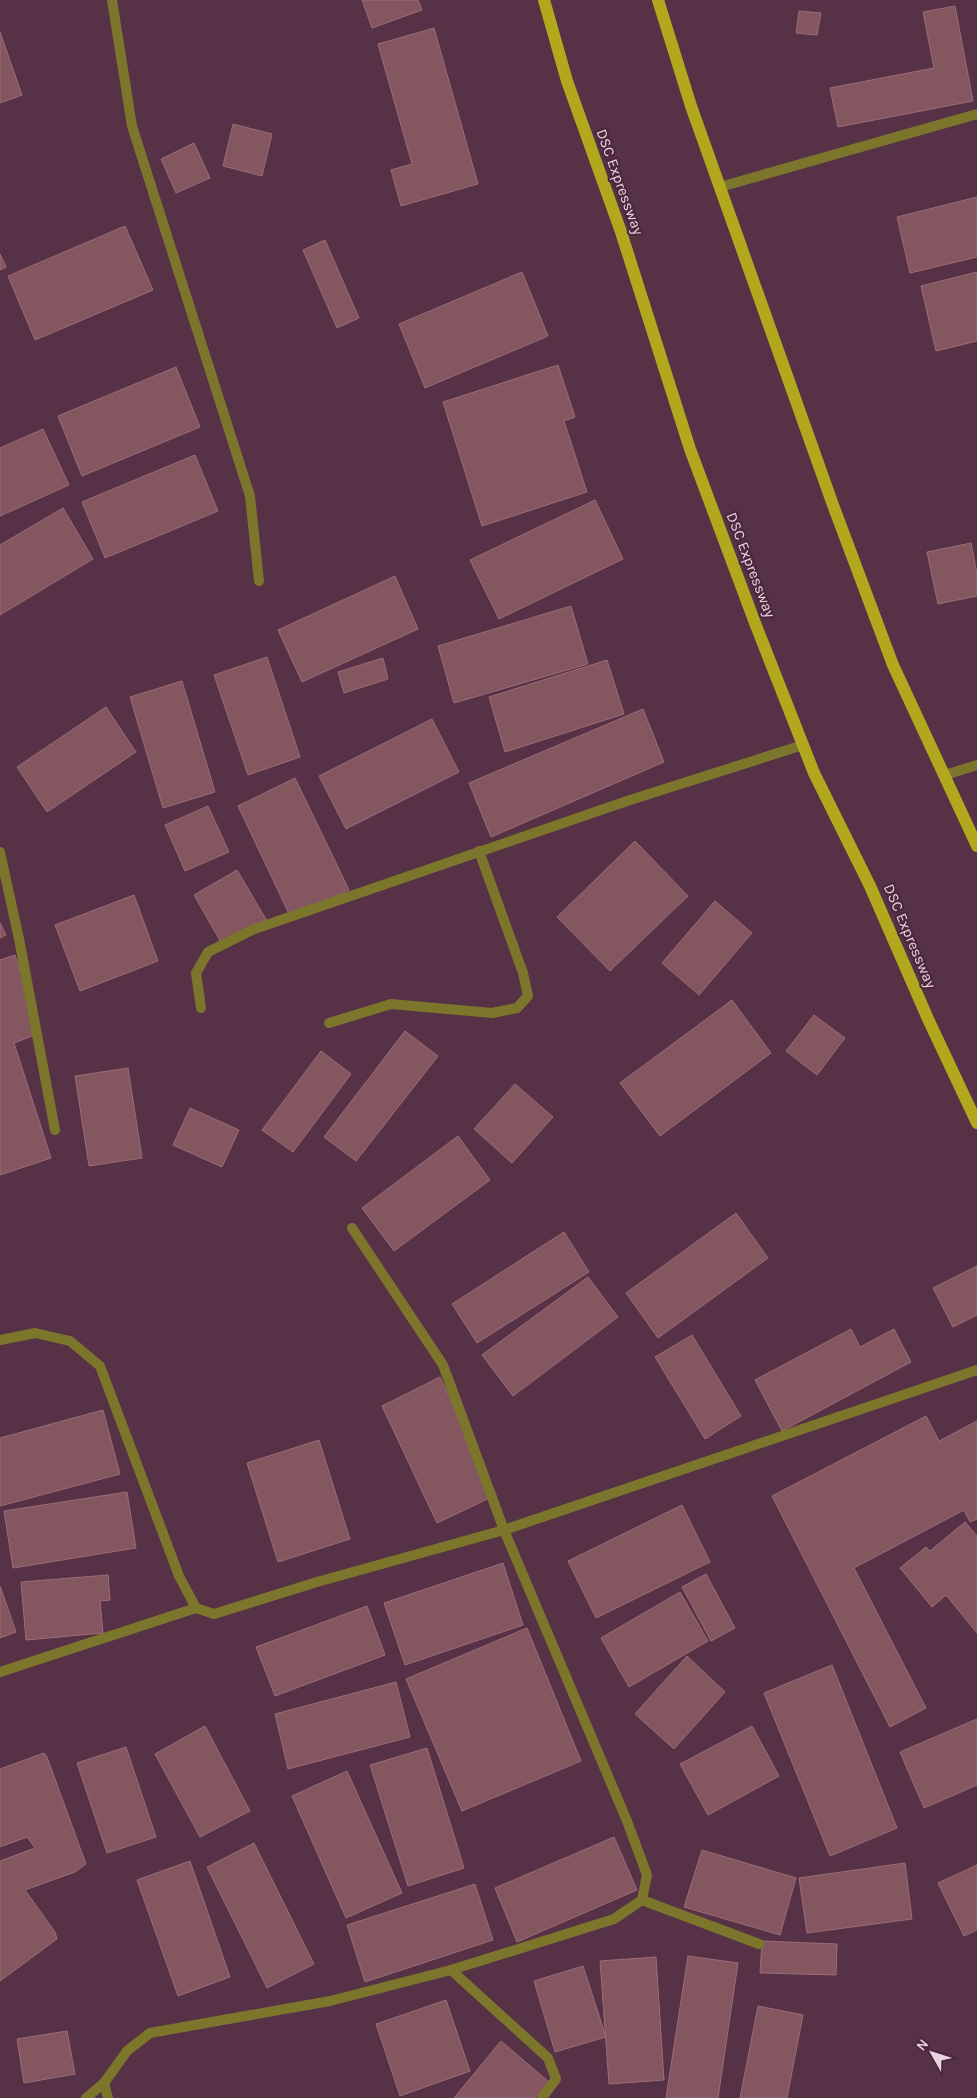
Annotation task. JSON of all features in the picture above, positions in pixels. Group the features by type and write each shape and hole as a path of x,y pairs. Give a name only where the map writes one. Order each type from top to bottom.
{"main road":[{"name":"DSC Expressway","path":"544,0 567,81 621,232 690,449 803,745 814,772 870,886 928,1019 977,1123"},
{"path":"658,0 691,106 833,505 893,665 977,846"}],"street":[{"path":"112,0 132,126 250,496 259,581"},
{"path":"720,187 977,114"},
{"path":"201,1008 196,973 208,952 252,930 479,851 803,745"},
{"path":"945,775 977,765"},
{"path":"329,1023 391,1004 492,1012 517,1008 528,996 524,973 479,851"},
{"path":"0,852 19,939 55,1130"},
{"path":"86,2098 104,2083 127,2051 150,2033 330,2001 451,1970 614,1919 642,1900 647,1875 627,1821 504,1530 442,1365 352,1228"},
{"path":"0,1340 35,1333 70,1341 100,1366 179,1576 196,1608"},
{"path":"0,1672 196,1608 214,1614 317,1582 504,1530 977,1370"},
{"path":"642,1900 759,1944"},
{"path":"451,1970 548,2058 556,2078 542,2098"},
{"path":"104,2083 108,2098"}],"building":[{"path":"362,0 418,0 422,10 372,28"},
{"path":"955,6 973,101 838,127 830,88 934,68 923,12"},
{"path":"799,11 821,13 817,35 796,33"},
{"path":"434,28 478,184 401,206 391,170 412,164 378,44"},
{"path":"0,32 22,95 0,103"},
{"path":"233,124 272,134 262,176 223,166"},
{"path":"194,143 210,178 176,193 161,159"},
{"path":"977,197 977,257 910,273 897,217"},
{"path":"125,226 153,290 35,340 8,276"},
{"path":"325,240 359,318 337,328 303,250"},
{"path":"0,254 6,267 0,270"},
{"path":"522,272 548,336 425,388 399,324"},
{"path":"977,272 977,341 936,351 921,286"},
{"path":"558,365 575,417 564,421 587,492 482,526 443,402"},
{"path":"176,367 200,427 82,476 58,416"},
{"path":"43,429 69,485 0,516 0,448"},
{"path":"195,455 218,511 105,558 82,502"},
{"path":"595,500 623,559 499,619 470,560"},
{"path":"63,508 93,559 0,615 0,545"},
{"path":"971,543 977,574 977,596 938,604 927,552"},
{"path":"395,576 418,629 302,682 278,630"},
{"path":"571,606 588,664 454,703 438,646"},
{"path":"267,657 300,757 248,775 214,675"},
{"path":"383,658 388,679 344,693 338,672"},
{"path":"607,660 624,714 505,752 489,697"},
{"path":"182,681 215,792 163,808 130,697"},
{"path":"106,707 136,752 47,812 17,767"},
{"path":"643,709 664,762 491,837 469,783"},
{"path":"432,719 459,772 346,829 319,776"},
{"path":"295,778 349,890 291,918 238,806"},
{"path":"208,806 229,852 185,871 165,825"},
{"path":"635,841 688,896 610,971 557,917"},
{"path":"237,870 267,921 223,946 194,895"},
{"path":"134,895 158,961 80,991 55,925"},
{"path":"715,901 752,933 699,995 662,963"},
{"path":"0,923 6,935 0,938"},
{"path":"15,955 40,1033 14,1043 51,1158 0,1175 0,960"},
{"path":"732,1000 771,1053 660,1136 620,1083"},
{"path":"814,1015 845,1038 817,1075 786,1051"},
{"path":"405,1031 438,1056 356,1161 324,1137"},
{"path":"321,1051 351,1074 293,1152 262,1130"},
{"path":"128,1068 142,1158 89,1166 75,1076"},
{"path":"515,1084 553,1117 512,1163 474,1129"},
{"path":"190,1108 239,1130 222,1167 173,1145"},
{"path":"458,1136 490,1180 394,1251 362,1208"},
{"path":"736,1213 768,1258 658,1338 626,1293"},
{"path":"564,1232 589,1272 477,1343 452,1304"},
{"path":"977,1266 977,1315 953,1327 933,1288"},
{"path":"588,1277 618,1317 513,1396 482,1355"},
{"path":"851,1329 860,1347 894,1329 911,1362 782,1431 755,1380"},
{"path":"692,1335 741,1416 705,1439 655,1357"},
{"path":"440,1377 496,1495 437,1523 382,1406"},
{"path":"103,1410 120,1474 0,1506 0,1438"},
{"path":"926,1416 939,1441 977,1421 977,1519 970,1522 964,1510 854,1568 926,1708 890,1727 772,1496"},
{"path":"319,1440 350,1539 278,1562 247,1463"},
{"path":"127,1492 136,1548 13,1568 4,1511"},
{"path":"682,1505 710,1562 596,1618 568,1561"},
{"path":"965,1522 977,1536 977,1633 946,1595 932,1607 900,1568 926,1547 930,1551"},
{"path":"503,1563 523,1625 405,1665 384,1603"},
{"path":"706,1574 735,1628 711,1641 682,1587"},
{"path":"108,1575 110,1600 100,1601 103,1633 26,1640 21,1582"},
{"path":"0,1586 16,1632 0,1638"},
{"path":"680,1592 708,1641 629,1687 601,1638"},
{"path":"367,1606 385,1655 275,1696 256,1647"},
{"path":"527,1628 581,1761 462,1811 406,1679"},
{"path":"687,1656 725,1692 674,1749 635,1714"},
{"path":"832,1665 897,1828 830,1856 764,1693"},
{"path":"396,1682 410,1737 288,1769 275,1714"},
{"path":"977,1719 977,1785 924,1808 900,1752"},
{"path":"205,1726 250,1811 200,1837 155,1754"},
{"path":"752,1726 779,1776 708,1815 680,1764"},
{"path":"126,1747 156,1837 107,1853 77,1763"},
{"path":"427,1748 464,1868 408,1886 370,1765"},
{"path":"44,1753 86,1864 75,1872 25,1890 55,1932 57,1939 0,1981 0,1861 35,1848 27,1837 0,1847 0,1769"},
{"path":"347,1771 402,1893 346,1918 292,1796"},
{"path":"614,1837 637,1890 517,1942 495,1888"},
{"path":"254,1843 314,1964 267,1988 207,1867"},
{"path":"702,1850 796,1878 780,1935 684,1907"},
{"path":"190,1861 230,1977 178,1996 137,1880"},
{"path":"905,1863 912,1919 807,1933 799,1878"},
{"path":"977,1865 977,1930 964,1936 938,1883"},
{"path":"475,1884 493,1940 365,1982 347,1925"},
{"path":"762,1941 837,1944 836,1975 760,1973"},
{"path":"688,1956 738,1963 718,2098 666,2098"},
{"path":"656,1957 664,2080 609,2084 600,1961"},
{"path":"583,1966 606,2037 555,2052 534,1981"},
{"path":"446,2000 470,2071 400,2096 376,2024"},
{"path":"758,2006 803,2015 787,2098 740,2098"},
{"path":"67,2031 75,2074 24,2083 17,2039"},
{"path":"501,2041 549,2082 535,2098 454,2098"}]}
